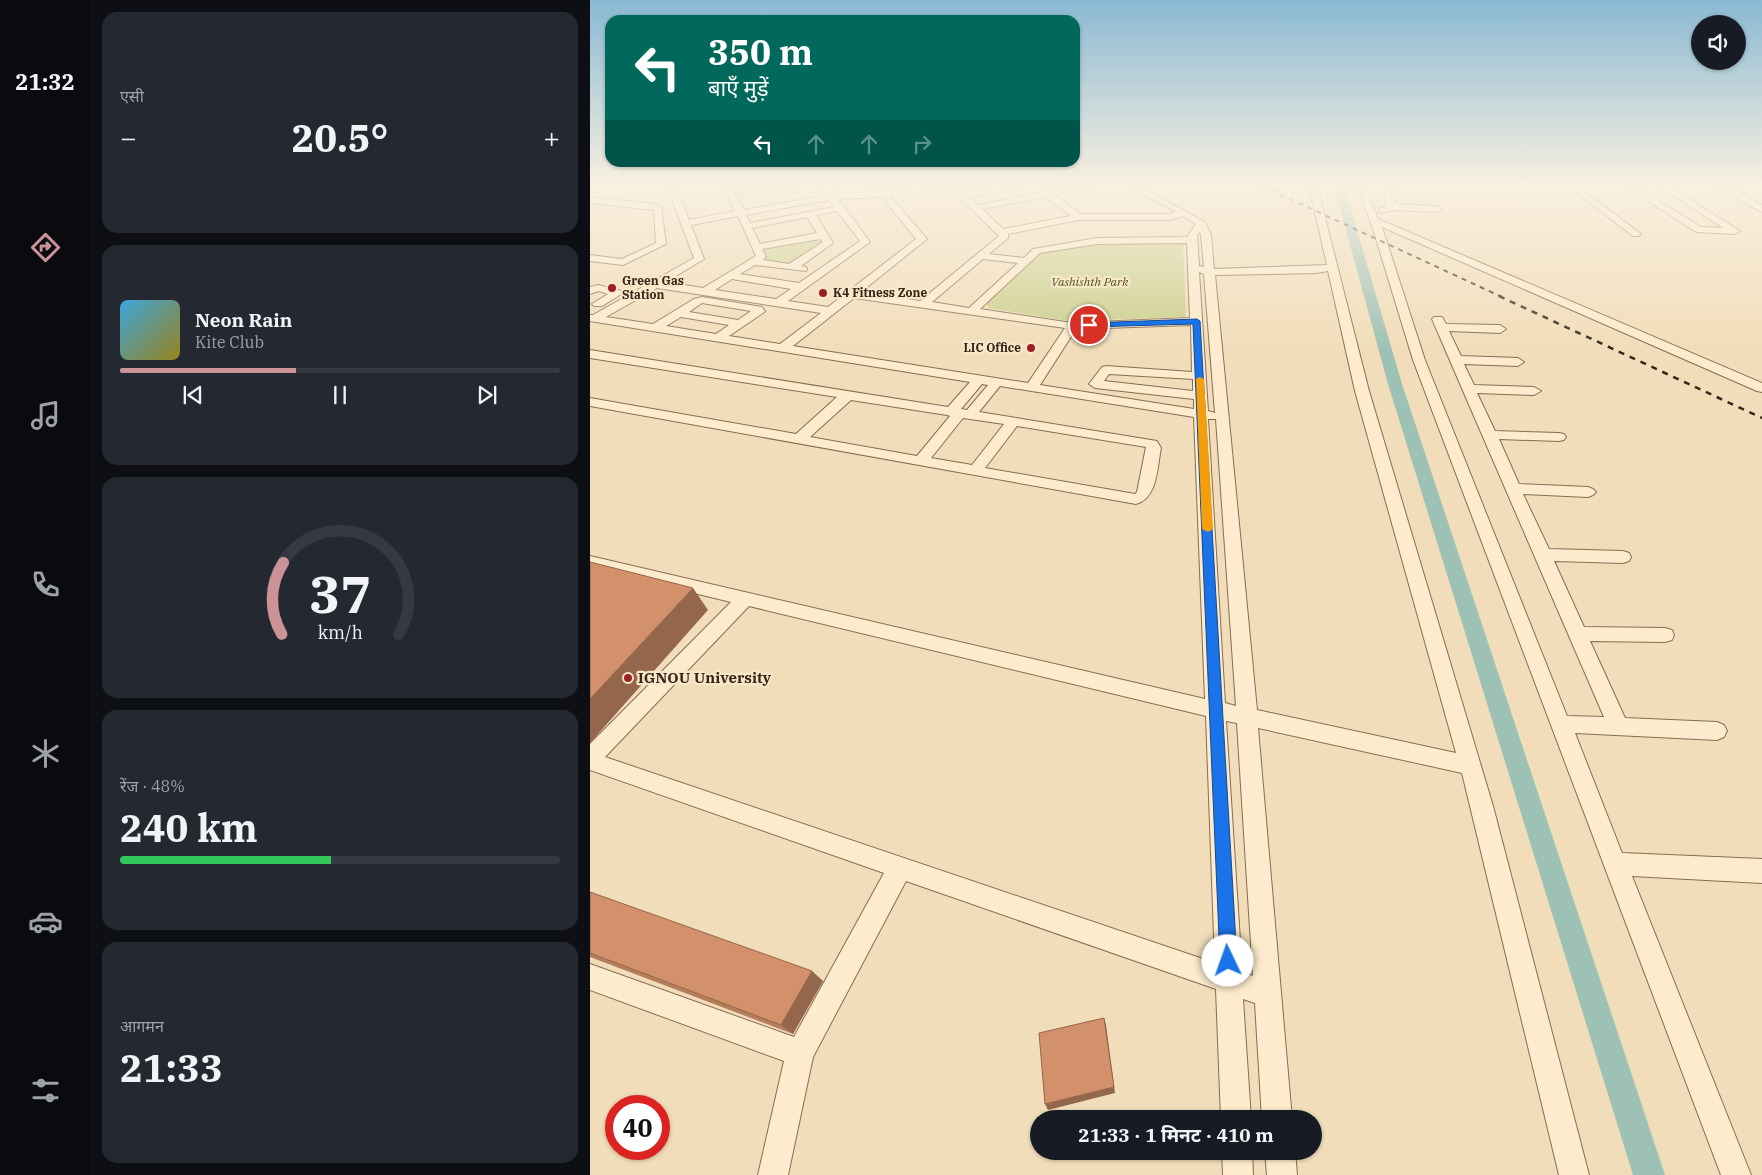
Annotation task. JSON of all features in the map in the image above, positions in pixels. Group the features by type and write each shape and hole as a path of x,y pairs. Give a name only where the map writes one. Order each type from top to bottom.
{"street":[{"path":"590,258 622,262 661,244 661,241"},
{"path":"592,315 655,284 699,259 692,241"},
{"path":"704,292 762,257 757,248 756,241"},
{"path":"757,248 794,241"},
{"path":"792,267 828,243 827,241"},
{"path":"778,303 864,241"},
{"path":"783,348 920,241"},
{"path":"923,304 999,241"},
{"path":"972,311 1036,251 1099,241"},
{"path":"1206,241 1197,321 1236,1110"},
{"path":"1327,241 1362,391 1482,806 1574,1175"},
{"path":"1381,241 1419,360 1736,1175"},
{"path":"1429,241 1762,388"},
{"path":"982,256 1026,261"},
{"path":"754,262 822,272"},
{"path":"1204,269 1317,270 1333,267"},
{"path":"1204,269 1223,418 1276,1110"},
{"path":"730,276 802,287"},
{"path":"655,284 830,311"},
{"path":"590,291 598,288 618,292 592,315"},
{"path":"852,294 1072,326 1197,321"},
{"path":"655,328 702,300 758,309 759,311 718,338"},
{"path":"678,314 741,324"},
{"path":"592,315 655,328 997,382 1201,406"},
{"path":"1500,329 1440,323 1619,727"},
{"path":"1032,387 1072,326"},
{"path":"590,354 1152,444 1154,448 1144,493 1140,498 1136,499 590,402"},
{"path":"1456,360 1518,362"},
{"path":"1200,376 1106,370 1095,384 1201,406 1223,418"},
{"path":"961,413 979,379"},
{"path":"921,461 961,413 997,382"},
{"path":"1469,390 1534,391"},
{"path":"799,439 847,396"},
{"path":"975,471 1013,422"},
{"path":"1490,435 1559,437"},
{"path":"1514,489 1588,492"},
{"path":"1543,555 1623,557"},
{"path":"590,562 1216,710 1470,765"},
{"path":"746,598 590,760 1268,994"},
{"path":"1578,634 1665,635"},
{"path":"1561,724 1717,731"},
{"path":"1615,864 1762,872"},
{"path":"773,1175 800,1053 900,868"},
{"path":"590,977 800,1053"},
{"path":"1237,1160 1238,1175"},
{"path":"1281,1160 1282,1175"}],"green space":[{"path":"804,241 821,241 822,244 792,265 761,260 767,256 762,248"},
{"name":"Vashishth Park","path":"1183,242 1186,317 1069,321 989,308 985,303 1037,254 1089,244"}],"building":[{"path":"590,562 693,588 590,699"},
{"path":"590,892 812,971 781,1025 590,953"},
{"path":"1104,1018 1114,1087 1045,1104 1039,1033"}],"waterway":[{"path":"1355,241 1395,384 1649,1175"}],"railway":[{"path":"1381,241 1502,297"},
{"path":"1499,296 1762,418"}],"slow traffic":[{"path":"1200,379 1208,529"}],"place":[{"name":"Green Gas Station","path":"612,288"},
{"name":"K4 Fitness Zone","path":"823,293"},
{"name":"LIC Office","path":"1031,348"},
{"name":"IGNOU University","path":"628,678"}],"route":[{"path":"1089,325 1197,321 1228,961"}]}
